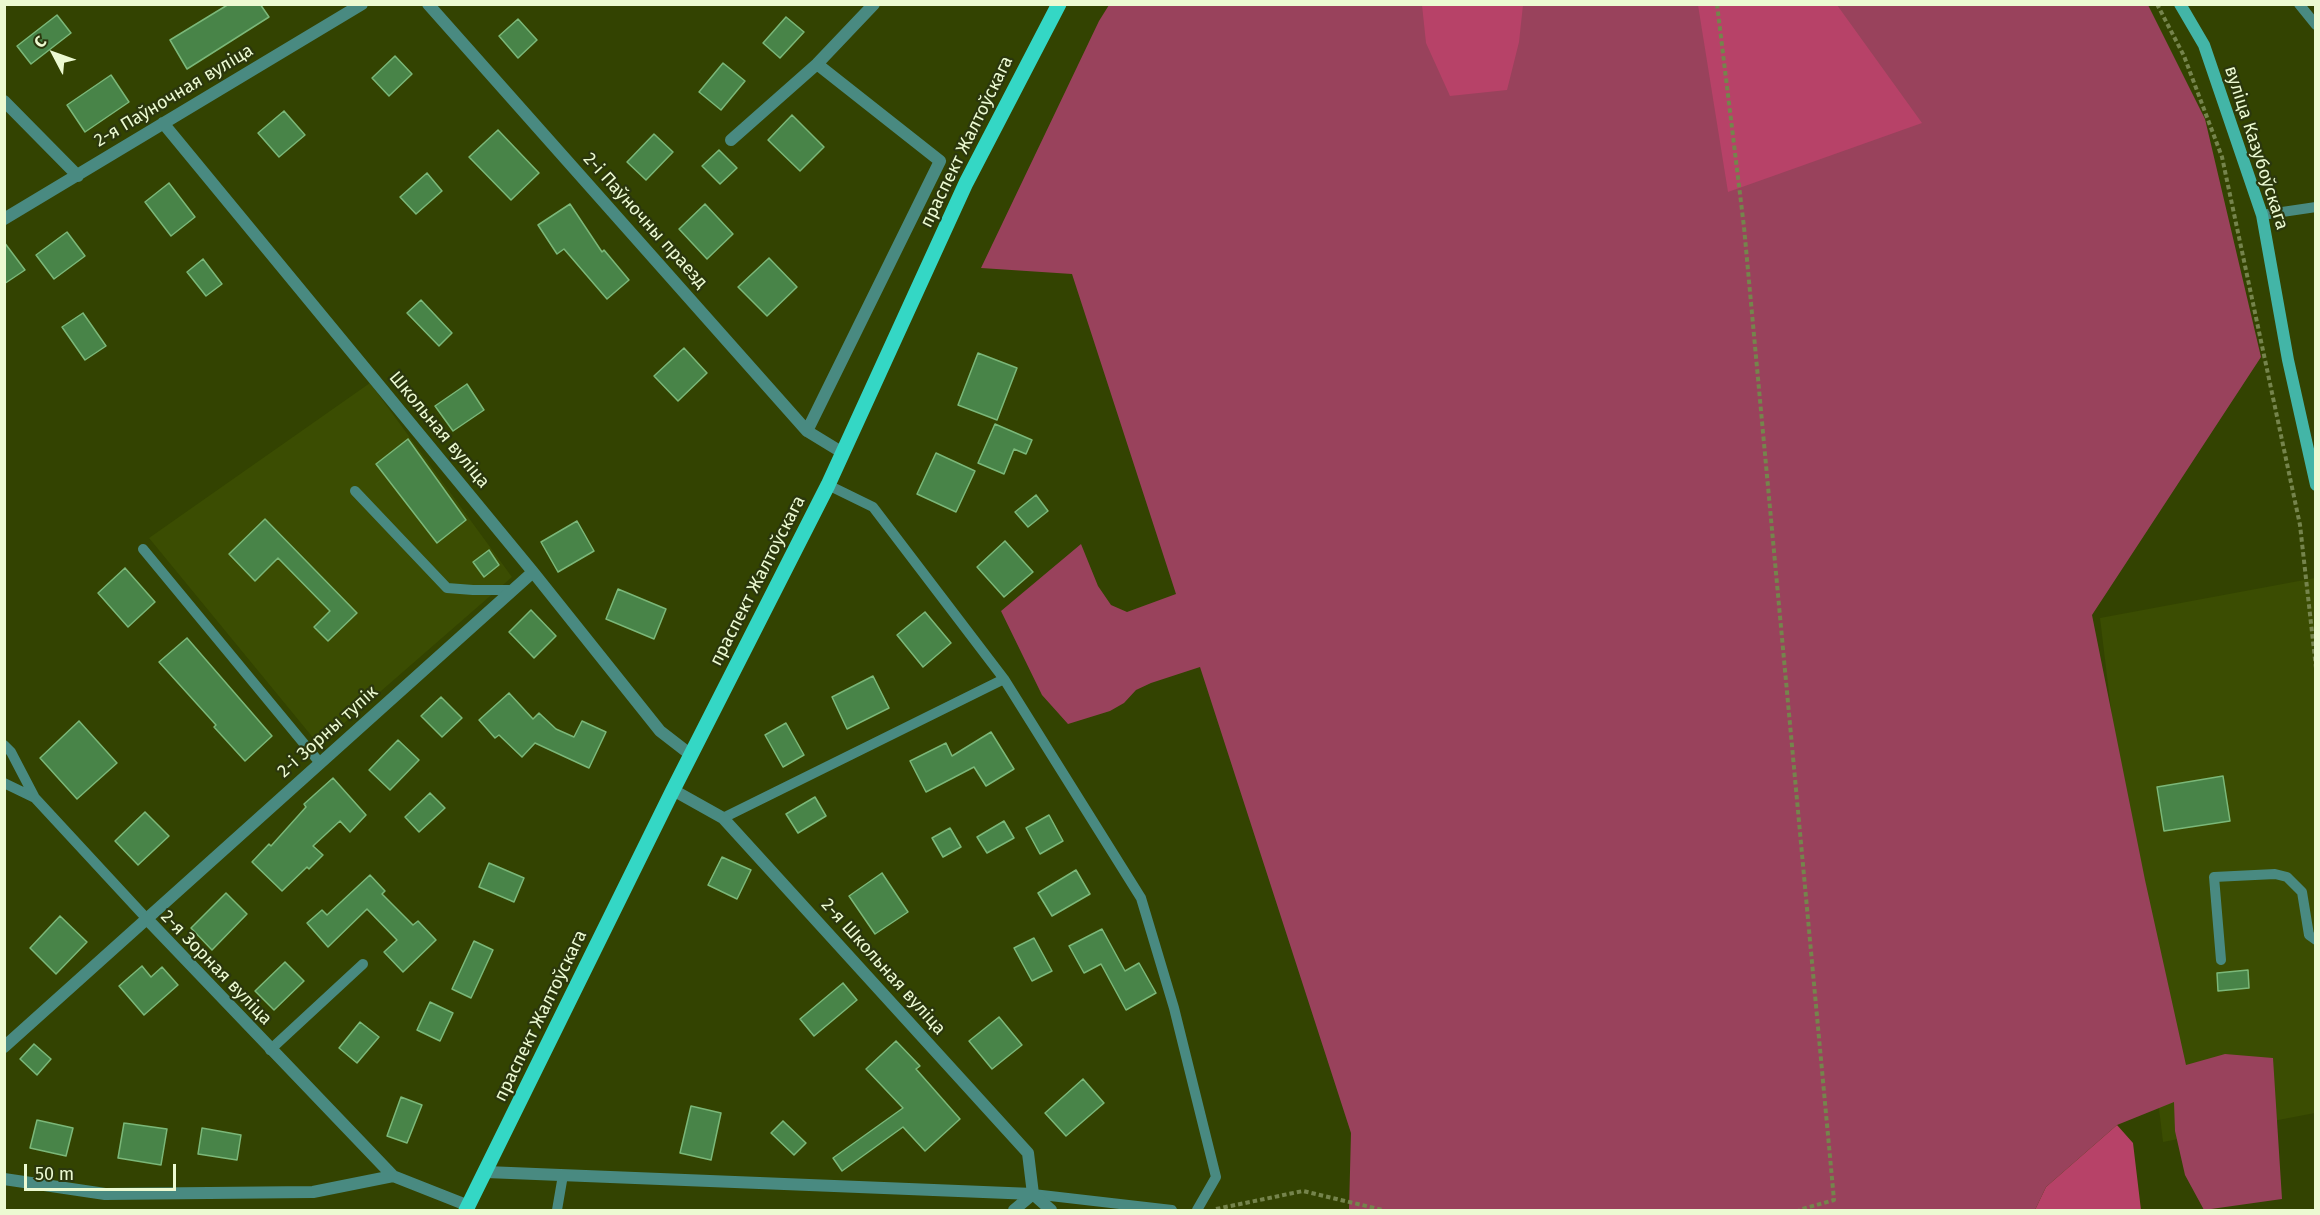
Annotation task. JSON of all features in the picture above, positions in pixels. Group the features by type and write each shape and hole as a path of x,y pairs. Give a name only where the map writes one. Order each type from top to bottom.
{"main road":[{"name":"праспект Жалтоўскага","path":"468,1208 673,790 828,485 966,183 1059,4"}],"street":[{"name":"2-я Паўночная вуліца","path":"4,219 362,4"},
{"name":"2-і Паўночны праезд","path":"428,4 807,431 843,453"},
{"path":"731,140 817,64 874,4"},
{"name":"вуліца Казубоўскага","path":"2180,4 2204,45 2262,215 2288,360 2316,485"},
{"path":"807,431 940,161 817,64"},
{"path":"4,100 78,176"},
{"name":"Школьная вуліца","path":"163,123 533,572 660,731 692,755"},
{"name":"2-і Зорны тупік","path":"147,919 533,572"},
{"name":"2-я Школьная вуліца","path":"673,790 723,818 1028,1153 1033,1194"},
{"name":"2-я Зорная вуліца","path":"4,1047 147,919 393,1176 468,1208"},
{"path":"486,1172 1033,1194 1051,1210"},
{"path":"4,1179 116,1194 313,1192 393,1176"},
{"path":"1014,1210 1033,1194"}],"lane":[{"path":"2299,4 2316,25"},
{"path":"2262,215 2316,207"},
{"path":"828,485 873,507 1004,679 1141,898 1174,1008 1216,1177 1197,1210"},
{"path":"355,490 447,588 473,591 513,590"},
{"path":"143,549 320,763"},
{"path":"723,818 1004,679"},
{"path":"4,745 11,752 35,798 147,919"},
{"path":"4,783 35,798"},
{"path":"2221,960 2214,878 2275,874 2287,877 2302,892 2309,935 2316,939"},
{"path":"270,1050 363,964"},
{"path":"557,1210 563,1175"},
{"path":"1033,1194 1172,1210"}],"path":[{"path":"1717,4 1744,227 1834,1200 1799,1210"},
{"path":"2157,4 2184,56 2222,158 2300,525 2316,669"},
{"path":"1209,1210 1303,1191 1383,1210"}],"shaded area":[{"path":"1109,5 2148,5 2205,119 2261,357 2092,615 2145,880 2186,1065 2225,1054 2273,1058 2282,1199 2204,1210 2185,1175 2175,1131 2174,1102 2117,1125 2046,1187 2035,1210 1349,1210 1351,1133 1200,667 1151,683 1136,690 1124,703 1110,711 1068,724 1042,695 1001,611 1081,544 1098,586 1111,605 1127,612 1176,594 1072,274 981,268 1099,21"},
{"path":"1422,5 1523,5 1519,42 1507,90 1450,96 1426,43"},
{"path":"1698,5 1837,5 1922,123 1728,192"},
{"path":"370,383 512,577 319,745 149,538"},
{"path":"2315,578 2315,1113 2163,1142 2100,618"},
{"path":"2117,1125 2133,1143 2141,1210 2035,1210 2046,1187"}],"building":[{"path":"229,4 260,4 269,17 187,69 170,40"},
{"path":"57,15 71,33 31,64 17,46"},
{"path":"786,17 804,32 780,58 763,43"},
{"path":"518,19 537,40 518,58 499,36"},
{"path":"395,56 412,74 389,96 372,78"},
{"path":"723,63 745,81 721,110 699,92"},
{"path":"111,75 129,102 85,132 67,105"},
{"path":"284,111 305,135 279,157 258,133"},
{"path":"792,115 824,147 800,171 768,140"},
{"path":"498,130 539,173 511,200 469,157"},
{"path":"654,134 673,152 646,180 627,162"},
{"path":"719,150 737,168 720,184 702,166"},
{"path":"427,173 442,191 416,214 400,197"},
{"path":"169,183 195,217 171,236 145,202"},
{"path":"570,204 602,252 604,250 629,280 607,299 564,249 557,254 538,225"},
{"path":"705,204 733,234 707,259 679,229"},
{"path":"67,232 85,256 54,279 36,255"},
{"path":"4,242 25,270 4,284"},
{"path":"769,258 797,287 767,316 738,287"},
{"path":"203,259 222,284 206,296 187,272"},
{"path":"421,300 452,333 439,346 407,313"},
{"path":"83,313 106,346 85,360 62,327"},
{"path":"684,348 707,373 678,401 654,376"},
{"path":"978,353 1017,368 997,420 958,405"},
{"path":"467,384 484,410 453,431 435,406"},
{"path":"995,424 1032,440 1026,454 1014,449 1004,474 978,463"},
{"path":"408,439 466,520 437,543 376,464"},
{"path":"936,453 975,471 956,512 917,494"},
{"path":"1036,495 1048,511 1028,527 1015,512"},
{"path":"265,519 357,613 328,641 314,627 330,611 278,558 255,581 229,554"},
{"path":"577,521 594,551 558,572 541,542"},
{"path":"1005,541 1033,572 1004,597 977,567"},
{"path":"489,550 499,565 484,577 473,562"},
{"path":"125,568 155,602 128,627 98,593"},
{"path":"618,589 666,609 654,639 606,619"},
{"path":"531,610 556,636 534,658 509,632"},
{"path":"925,612 951,643 923,667 897,635"},
{"path":"187,638 272,736 245,761 159,662"},
{"path":"873,676 889,708 847,729 832,697"},
{"path":"509,693 533,719 539,713 556,729 574,737 582,721 606,732 589,768 535,743 522,757 499,735 495,738 479,720"},
{"path":"441,697 462,718 442,737 421,716"},
{"path":"79,721 117,763 77,799 40,758"},
{"path":"786,723 804,755 783,767 765,735"},
{"path":"991,732 1014,769 986,786 974,767 926,792 910,761 946,743 952,756"},
{"path":"398,740 419,760 390,790 369,770"},
{"path":"2223,776 2230,821 2164,831 2157,787"},
{"path":"333,778 366,815 350,832 340,821 313,846 323,855 282,891 252,862 269,844 271,846 306,807 304,804"},
{"path":"430,793 445,808 419,832 405,817"},
{"path":"815,797 826,816 798,833 786,814"},
{"path":"145,812 169,836 138,865 115,841"},
{"path":"1049,815 1063,841 1040,854 1026,828"},
{"path":"1004,821 1014,838 987,853 977,837"},
{"path":"950,828 961,847 943,857 932,838"},
{"path":"722,857 751,870 737,899 708,885"},
{"path":"489,863 524,878 514,902 479,887"},
{"path":"1076,870 1090,894 1052,916 1038,893"},
{"path":"882,873 908,912 875,934 849,896"},
{"path":"370,875 385,891 382,894 413,925 418,921 436,940 403,972 384,952 397,940 367,909 328,947 307,923 322,910 327,915"},
{"path":"226,893 247,914 212,950 191,928"},
{"path":"60,916 87,942 56,974 30,948"},
{"path":"1102,929 1125,971 1139,963 1156,993 1126,1010 1101,964 1084,973 1069,946"},
{"path":"1034,938 1052,971 1032,981 1014,948"},
{"path":"474,941 493,950 471,998 452,989"},
{"path":"285,962 304,981 274,1010 255,991"},
{"path":"142,966 151,977 162,967 178,985 144,1015 119,986"},
{"path":"2248,970 2249,988 2218,991 2217,973"},
{"path":"843,983 857,1000 814,1036 800,1019"},
{"path":"430,1002 453,1013 440,1041 417,1030"},
{"path":"999,1017 1022,1045 992,1069 969,1041"},
{"path":"360,1022 379,1037 357,1063 339,1048"},
{"path":"896,1041 920,1066 916,1069 960,1119 925,1151 903,1127 842,1171 833,1158 903,1108 866,1069"},
{"path":"34,1044 51,1059 37,1075 20,1059"},
{"path":"1083,1079 1104,1103 1066,1136 1045,1113"},
{"path":"401,1097 422,1105 407,1143 387,1136"},
{"path":"691,1106 721,1113 711,1160 680,1153"},
{"path":"37,1120 73,1128 66,1156 30,1148"},
{"path":"783,1121 806,1143 794,1155 771,1133"},
{"path":"124,1123 167,1129 161,1165 118,1158"},
{"path":"202,1128 241,1135 237,1160 198,1154"}]}
